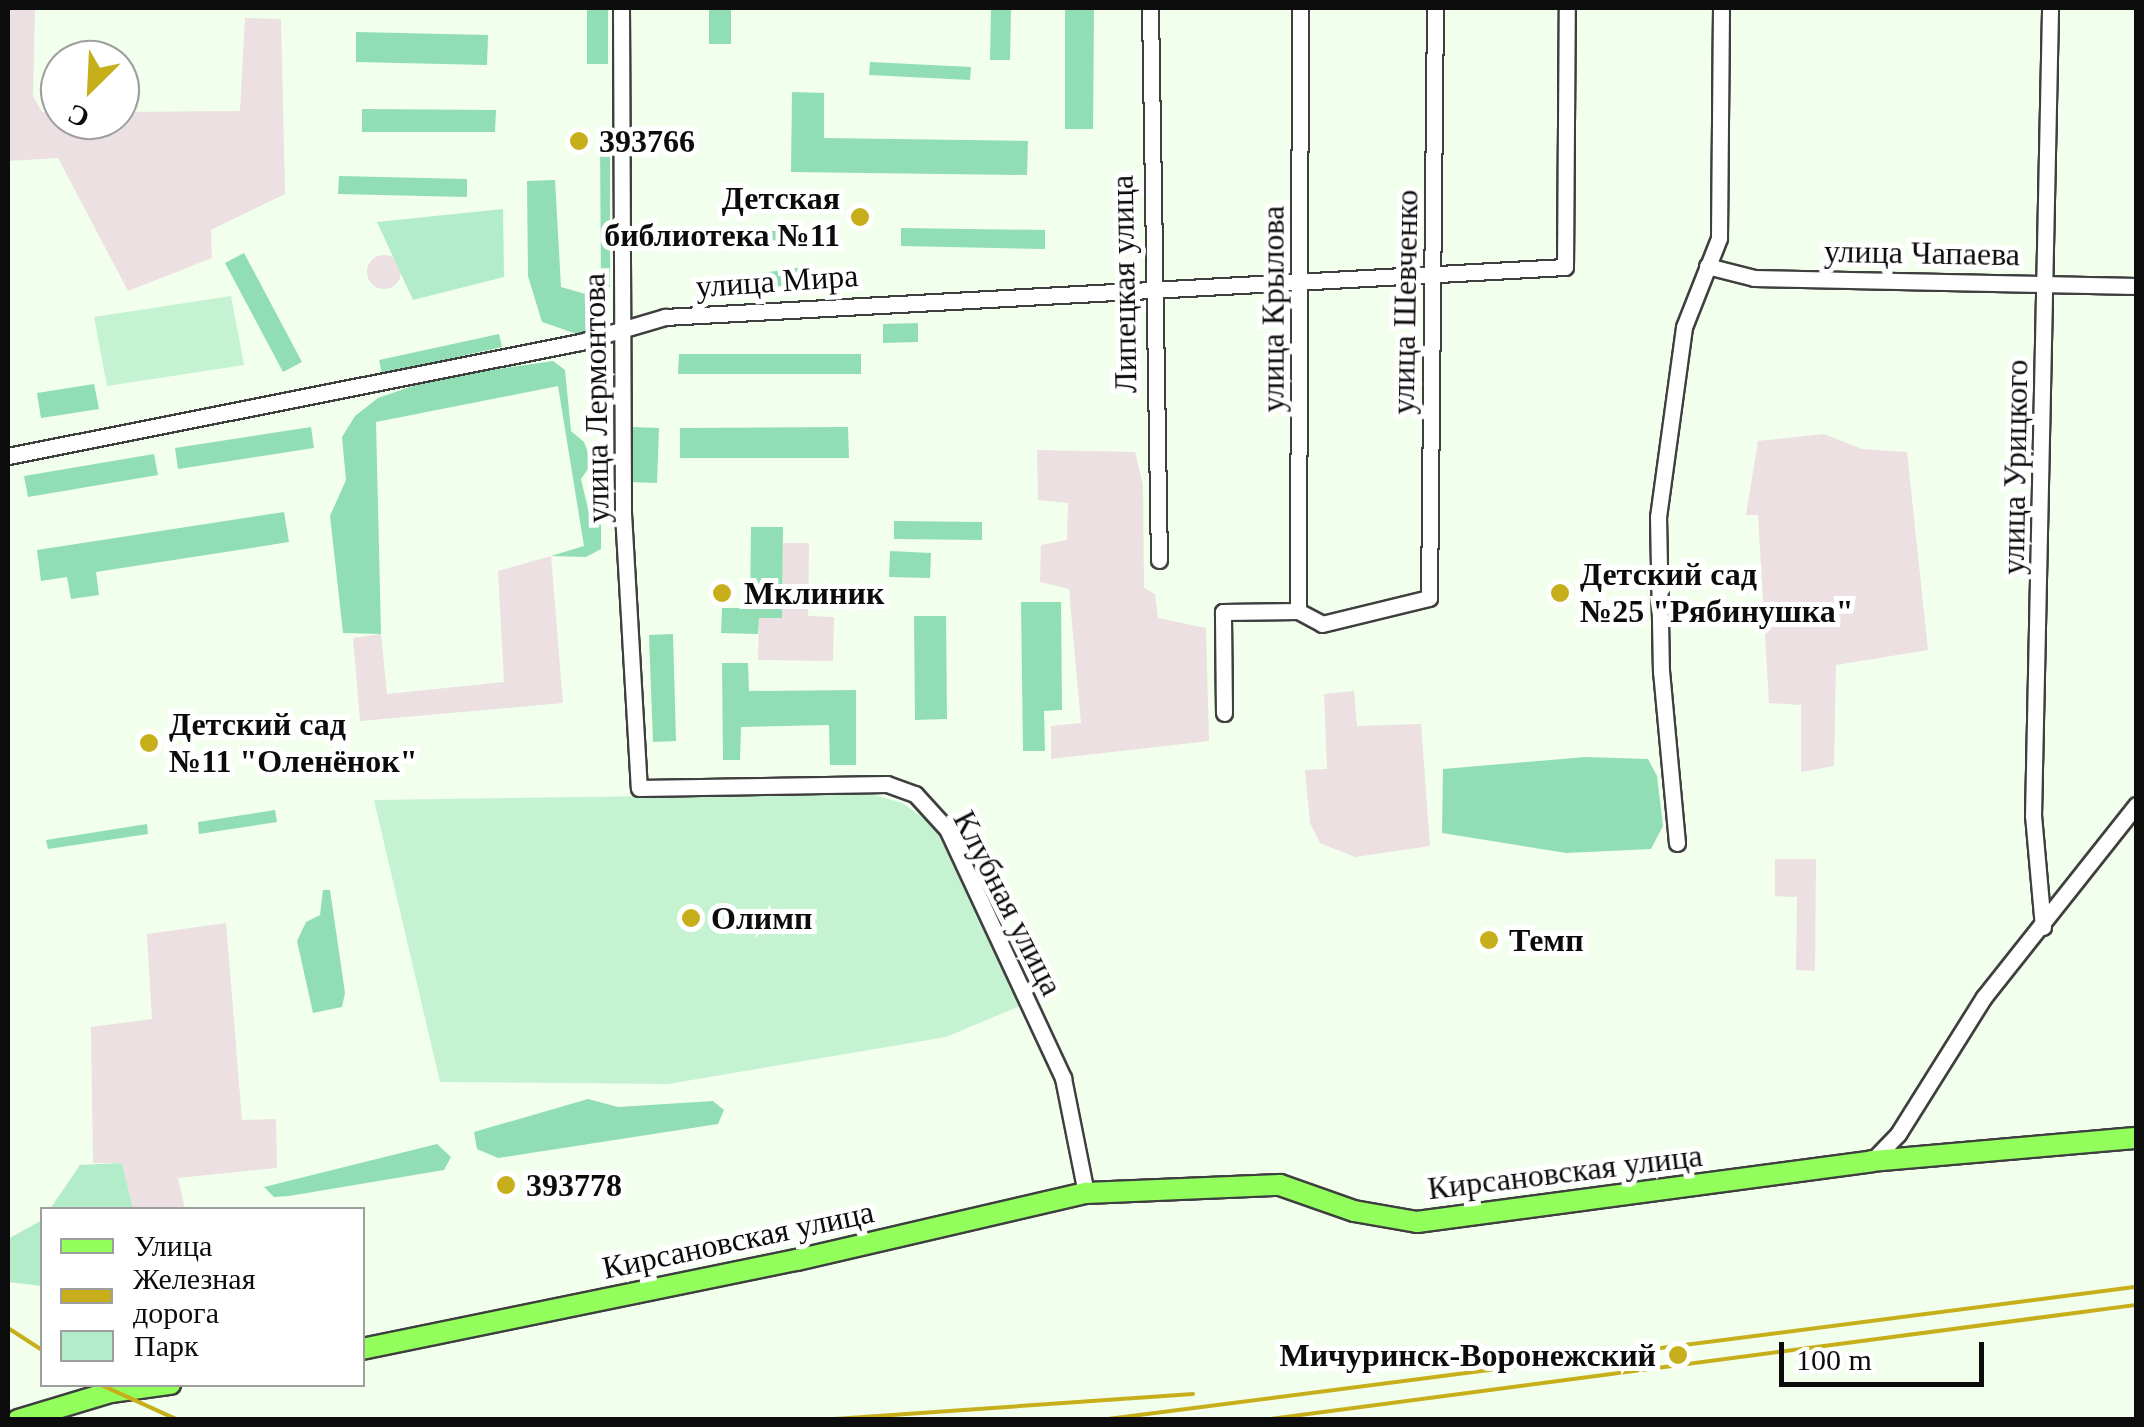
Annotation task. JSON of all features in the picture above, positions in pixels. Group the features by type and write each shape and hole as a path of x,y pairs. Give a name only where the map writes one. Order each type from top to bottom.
{"main road":[{"name":"Кирсановская улица","path":"365,1349 798,1260 1086,1193 1280,1185 1354,1210 1418,1222 1872,1162 2136,1138"},
{"path":"18,1420 112,1392 148,1387"}],"street":[{"name":"улица Лермонтова","path":"622,8 623,513 640,788"},
{"name":"Липецкая улица","path":"1150,8 1150,289 1159,560"},
{"name":"улица Крылова","path":"1298,611 1300,8"},
{"name":"улица Шевченко","path":"1298,611 1322,624 1429,598 1435,8"},
{"name":"улица Мира","path":"8,456 580,342 623,326 684,315 1565,267 1567,8"},
{"path":"1677,843 1661,672 1658,518 1684,327 1719,238 1721,8"},
{"name":"улица Урицкого","path":"2042,927 2034,816 2050,8"},
{"name":"улица Чапаева","path":"1708,266 1754,278 2136,286"},
{"path":"1224,714 1223,612 1298,611"},
{"name":"Клубная улица","path":"640,788 887,784 914,794 947,828 1062,1078 1086,1193"},
{"path":"1872,1162 1898,1134 1943,1054 2136,805"}],"shaded area":[{"path":"10,8 35,8 33,96 40,108 40,140 140,140 140,112 240,111 245,18 281,19 285,194 211,230 212,258 128,291 58,158 8,161"},
{"path":"384,255 396,260 401,272 396,284 384,289 372,284 367,272 372,260"},
{"path":"1824,434 1862,449 1907,452 1928,650 1836,665 1834,766 1801,772 1801,705 1769,703 1758,515 1746,515 1758,441"},
{"path":"1037,450 1135,452 1143,485 1144,588 1155,594 1158,618 1206,628 1209,741 1051,759 1051,726 1081,723 1069,589 1040,582 1041,545 1067,540 1068,503 1038,500"},
{"path":"783,543 809,543 808,616 834,617 833,661 758,660 759,617 782,617"},
{"path":"551,556 563,703 360,721 353,638 381,634 387,694 504,682 498,571"},
{"path":"1354,691 1357,726 1421,724 1430,846 1355,857 1320,843 1310,823 1305,770 1327,769 1324,694"},
{"path":"1775,859 1816,859 1815,971 1796,970 1797,897 1775,896"},
{"path":"226,923 242,1120 276,1119 277,1168 178,1178 185,1207 133,1207 122,1163 93,1163 91,1027 152,1019 147,934"}],"green space":[{"path":"587,8 608,8 608,64 587,64"},
{"path":"709,8 731,8 731,44 709,44"},
{"path":"991,8 1011,8 1010,60 990,60"},
{"path":"1065,8 1094,8 1093,129 1065,129"},
{"path":"356,32 488,35 487,65 356,62"},
{"path":"870,62 971,67 970,80 869,75"},
{"path":"792,92 824,93 824,138 1028,141 1027,175 791,172"},
{"path":"362,109 496,110 495,132 362,132"},
{"path":"600,137 610,137 610,287 601,287"},
{"path":"339,176 467,179 467,197 338,194"},
{"path":"555,180 561,287 593,296 604,312 583,336 542,322 528,276 527,181"},
{"path":"503,209 504,277 413,300 377,222"},
{"path":"901,228 1045,230 1045,249 901,246"},
{"path":"703,231 816,231 816,243 704,242"},
{"path":"244,253 302,362 283,372 225,263"},
{"path":"811,266 814,286 717,300 714,280"},
{"path":"231,296 244,365 107,386 94,317"},
{"path":"918,323 918,342 883,343 883,324"},
{"path":"499,334 502,347 382,374 379,360"},
{"path":"679,354 861,354 861,374 678,374"},
{"path":"553,361 565,370 571,431 584,442 592,463 581,479 589,513 601,522 601,549 586,557 551,556 584,546 558,386 376,422 381,634 343,633 330,516 346,480 342,437 355,416 378,398 436,378"},
{"path":"94,384 99,409 41,418 37,393"},
{"path":"311,427 314,448 178,469 175,448"},
{"path":"632,427 659,428 657,483 630,482"},
{"path":"848,427 849,458 680,458 680,428"},
{"path":"154,454 158,475 28,497 24,476"},
{"path":"284,512 289,542 96,572 99,595 71,599 67,577 41,581 37,550"},
{"path":"894,521 982,522 982,540 894,539"},
{"path":"751,527 783,527 782,618 759,618 758,634 721,633 722,608 750,608"},
{"path":"890,551 931,553 930,578 889,577"},
{"path":"1021,602 1061,602 1062,710 1044,711 1045,751 1023,751"},
{"path":"914,616 946,616 947,719 915,720"},
{"path":"673,634 676,741 653,742 649,635"},
{"path":"722,663 748,663 749,691 856,690 856,765 830,765 829,725 741,727 740,760 723,760"},
{"path":"1586,757 1648,759 1657,776 1663,826 1651,849 1566,853 1442,833 1443,769"},
{"name":"Олимп","path":"868,793 902,803 942,831 1020,1006 946,1037 668,1084 440,1082 374,800"},
{"path":"275,810 277,822 199,834 198,822"},
{"path":"147,824 148,834 48,849 46,840"},
{"path":"323,890 330,890 345,993 342,1007 313,1013 297,941 306,922 320,915"},
{"path":"588,1099 618,1107 713,1101 724,1110 718,1124 498,1158 477,1149 474,1132"},
{"path":"437,1144 451,1157 444,1170 289,1196 274,1197 264,1187"},
{"path":"122,1163 133,1207 51,1207 80,1165"},
{"path":"40,1221 40,1286 8,1282 8,1239"}],"railway":[{"path":"1100,1420 2136,1287"},
{"path":"1262,1420 2136,1305"},
{"path":"8,1328 40,1349"},
{"path":"106,1387 178,1420"},
{"path":"820,1420 1193,1394"}],"place":[{"name":"393766","path":"579,141"},
{"name":"Детская библиотека №11","path":"860,217"},
{"name":"Мклиник","path":"722,593"},
{"name":"Детский сад №25 \"Рябинушка\"","path":"1560,593"},
{"name":"Детский сад №11 \"Оленёнок\"","path":"149,743"},
{"name":"Олимп","path":"691,918"},
{"name":"Темп","path":"1489,940"},
{"name":"393778","path":"506,1185"},
{"name":"Мичуринск-Воронежский","path":"1678,1355"}]}
